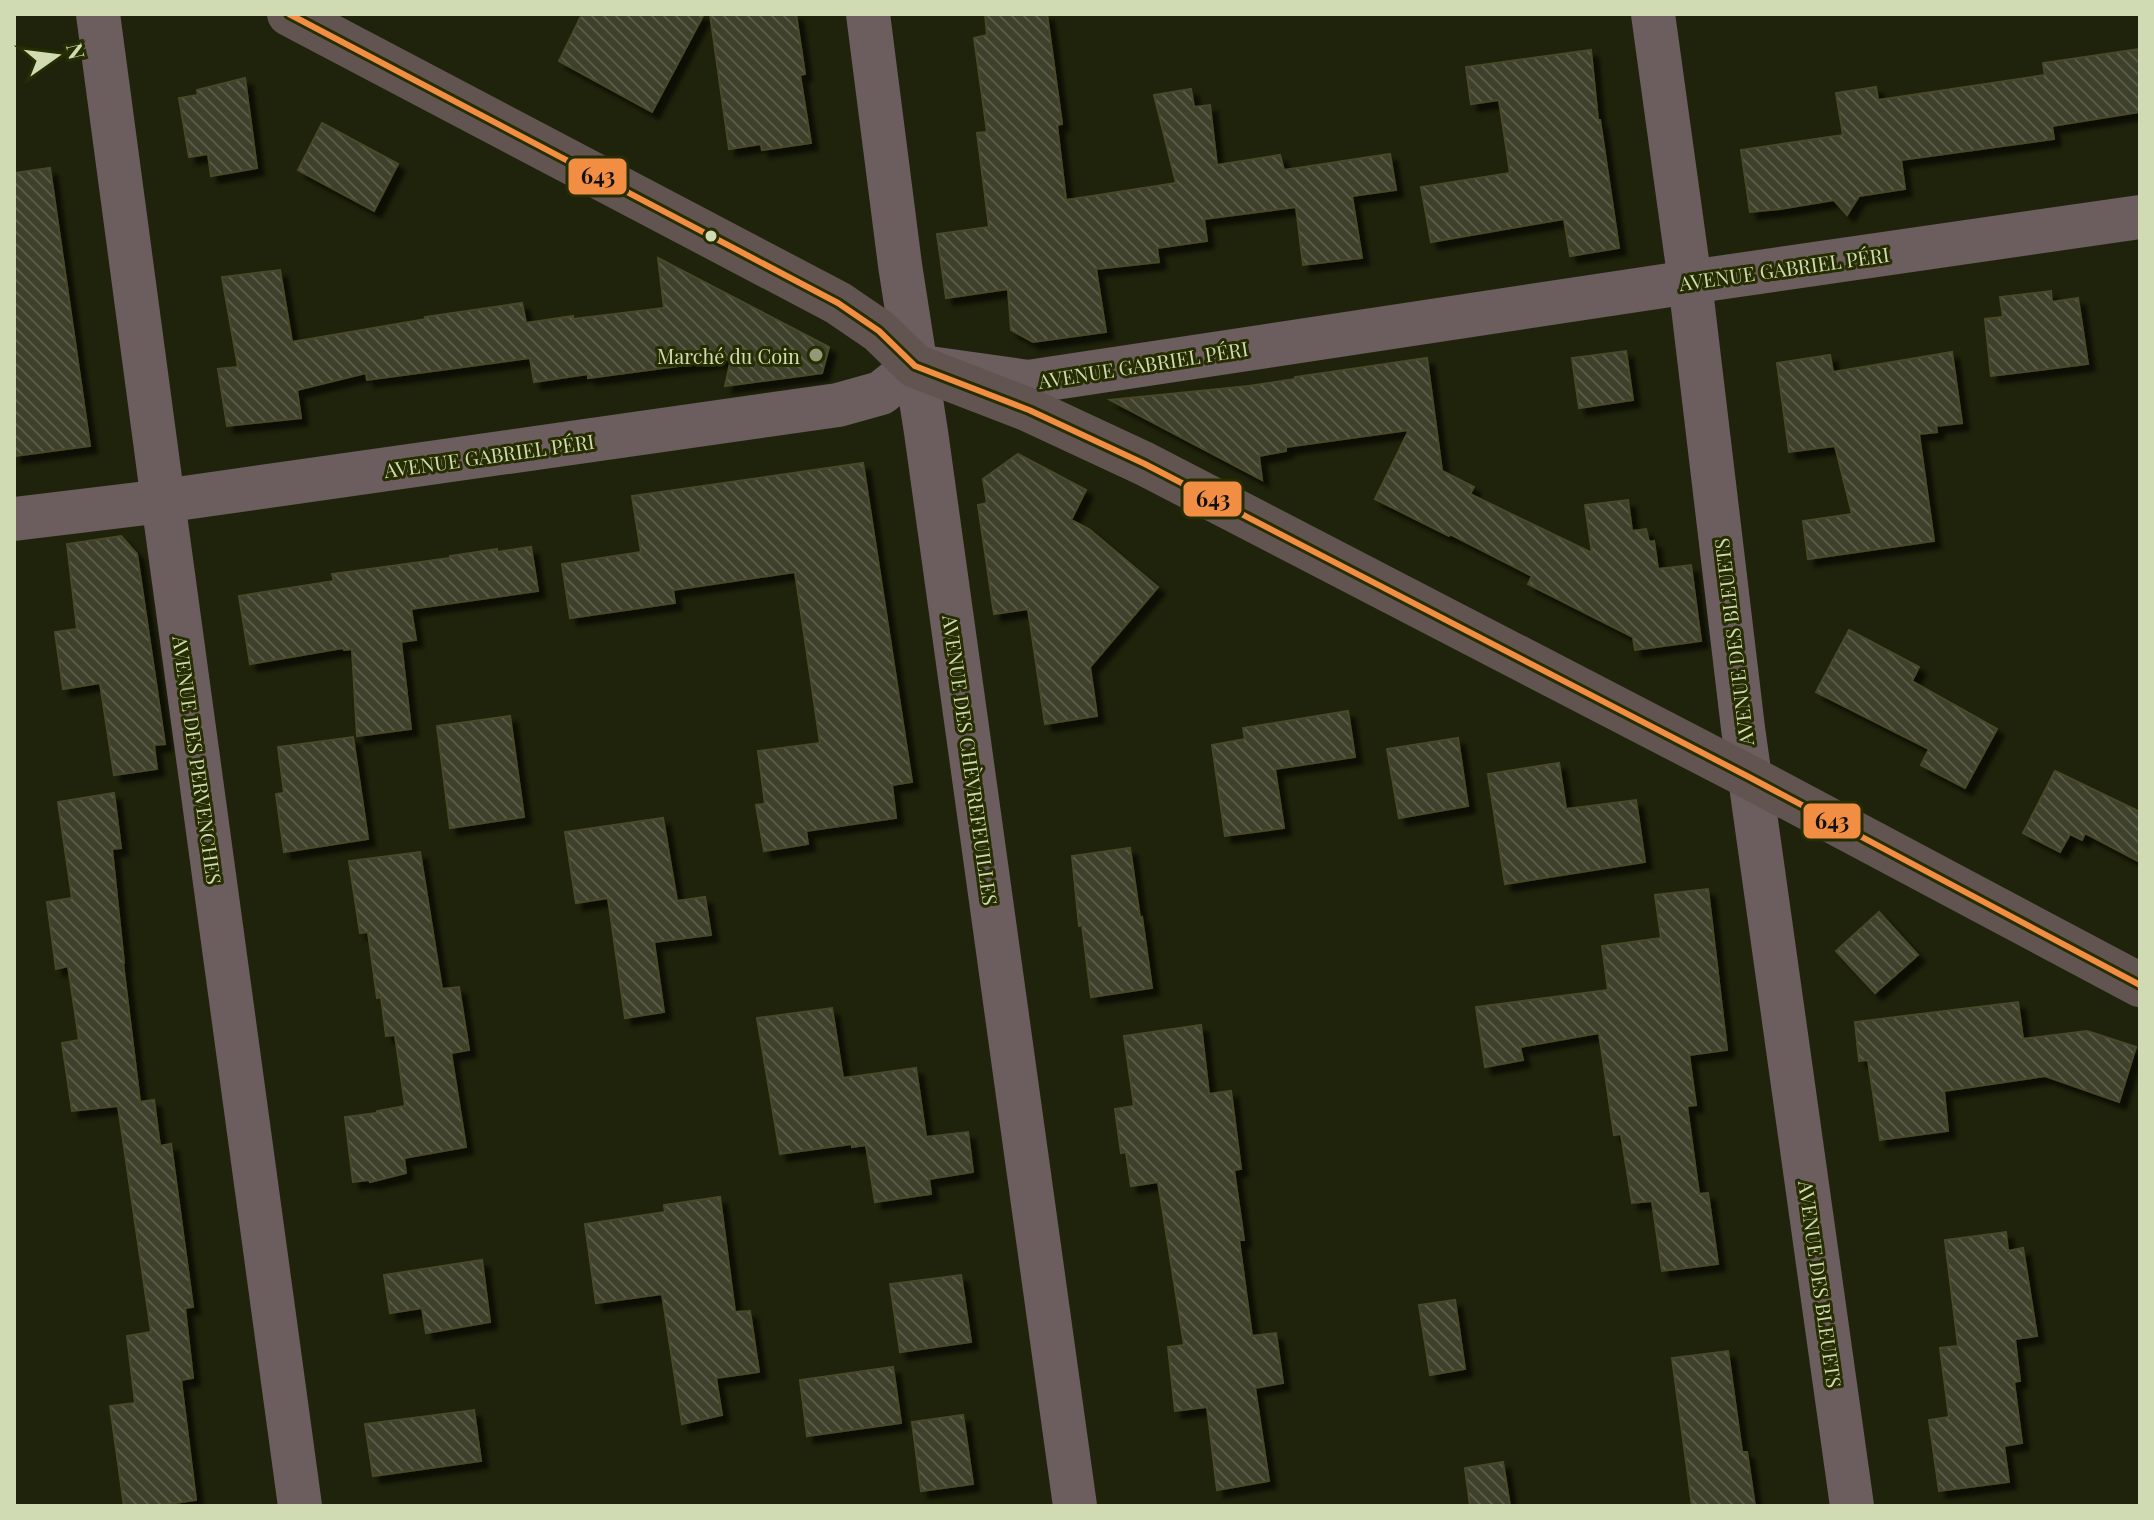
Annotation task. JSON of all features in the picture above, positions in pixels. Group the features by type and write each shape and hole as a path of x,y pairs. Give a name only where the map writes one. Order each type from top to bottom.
{"street":[{"name":"AVENUE DES PERVENCHES","path":"98,14 300,1506"},
{"path":"289,14 838,303 879,331 915,366 1029,410 1145,464 1749,777 2140,985"},
{"name":"AVENUE DES CHÈVREFEUILLES","path":"868,14 1075,1506"},
{"name":"AVENUE DES BLEUETS","path":"1653,14 1690,282 1749,777 1852,1506"},
{"name":"AVENUE GABRIEL PÉRI","path":"14,519 163,501 838,405 881,393 915,366 1028,382 2140,217"}],"building":[{"path":"582,14 704,14 652,112 559,61"},
{"path":"710,14 796,14 805,74 800,75 811,143 762,150 761,144 729,149"},
{"path":"985,14 1047,14 1062,124 1057,125 1066,200 1176,183 1154,95 1191,89 1194,107 1210,105 1217,165 1280,155 1284,170 1390,154 1396,190 1352,196 1362,258 1303,265 1296,207 1204,219 1207,241 1157,248 1159,262 1096,269 1106,332 1033,342 1011,330 1008,289 946,298 937,234 989,227 977,133 987,132 974,38 987,35"},
{"path":"2140,49 2140,112 2052,126 2054,139 1901,160 1905,189 1859,196 1847,215 1834,200 1750,212 1741,150 1843,135 1836,93 1876,87 1878,100 2045,75 2043,63"},
{"path":"1591,50 1598,120 1619,248 1570,256 1564,219 1431,242 1421,187 1510,173 1499,100 1471,104 1466,67"},
{"path":"245,78 257,168 211,176 208,154 189,157 179,98 198,95 197,90"},
{"path":"322,123 398,164 374,211 298,170"},
{"path":"50,168 90,446 14,456 14,173"},
{"path":"658,258 829,347 822,373 725,386 731,359 534,382 530,358 367,380 366,373 297,390 301,418 227,426 218,369 238,367 222,277 280,270 292,342 425,317 522,303 526,323 664,308"},
{"path":"2051,291 2052,302 2078,298 2088,364 1991,376 1985,319 2003,317 2000,297"},
{"path":"1626,351 1633,400 1579,408 1572,358"},
{"path":"1952,352 1962,423 1936,426 1937,432 1919,434 1934,541 1808,559 1803,521 1852,514 1835,446 1789,452 1777,363 1830,355 1833,372"},
{"path":"1427,358 1442,471 1474,487 1470,494 1592,553 1585,505 1628,500 1632,531 1646,529 1649,542 1654,541 1658,569 1691,565 1701,641 1635,650 1633,637 1528,584 1532,576 1375,499 1409,430 1286,447 1286,451 1259,456 1262,480 1110,400 1249,386"},
{"path":"1018,454 1086,490 1071,520 1089,529 1158,587 1090,667 1097,716 1045,724 1028,609 994,614 978,505 987,503 983,479"},
{"path":"863,463 912,782 892,785 896,818 806,831 808,844 764,851 756,805 765,804 758,751 820,743 795,572 673,590 675,603 570,618 562,564 641,552 632,496"},
{"path":"121,536 137,554 165,744 154,745 157,769 114,775 100,683 63,689 55,632 77,629 67,544"},
{"path":"531,547 538,591 411,609 416,640 401,642 411,729 357,736 352,649 250,664 239,596 334,581 332,574 497,549 497,552"},
{"path":"1849,630 1919,667 1912,681 1997,729 1965,788 1921,765 1929,749 1816,692"},
{"path":"1348,711 1355,757 1275,769 1284,828 1225,836 1212,745 1245,739 1243,728"},
{"path":"510,716 524,817 450,828 437,726"},
{"path":"353,737 368,839 284,852 276,794 284,793 278,747"},
{"path":"1458,738 1468,806 1399,818 1387,749"},
{"path":"1559,763 1566,809 1636,800 1645,862 1505,884 1488,774"},
{"path":"2055,771 2140,812 2140,862 2085,833 2082,840 2070,834 2060,852 2023,833"},
{"path":"114,793 121,848 112,849 140,1102 154,1100 160,1146 171,1144 193,1307 185,1308 193,1378 181,1380 196,1500 155,1506 124,1506 110,1406 135,1403 127,1336 151,1332 118,1106 72,1111 62,1043 79,1040 68,966 56,969 47,902 72,898 58,802"},
{"path":"663,818 677,901 705,897 711,935 654,942 664,1012 625,1018 608,898 576,903 565,832"},
{"path":"1130,848 1152,988 1091,997 1082,925 1079,926 1072,856"},
{"path":"420,852 442,989 459,987 469,1050 451,1053 466,1147 404,1158 406,1173 370,1182 353,1182 345,1117 405,1106 395,1035 386,1036 368,932 360,933 349,861"},
{"path":"1708,889 1727,1050 1689,1055 1696,1105 1687,1106 1699,1194 1708,1193 1718,1264 1662,1271 1652,1201 1632,1203 1621,1134 1614,1135 1599,1033 1520,1047 1523,1060 1485,1067 1476,1007 1608,990 1602,946 1661,938 1655,895"},
{"path":"1879,912 1918,955 1875,993 1836,951"},
{"path":"2018,1002 2023,1039 2087,1031 2136,1047 2119,1102 2045,1076 1944,1091 1948,1131 1880,1140 1868,1060 1859,1061 1855,1022"},
{"path":"832,1008 843,1078 916,1068 926,1137 968,1132 973,1172 929,1179 931,1194 875,1202 866,1145 852,1147 852,1144 780,1154 757,1018"},
{"path":"1201,1025 1209,1094 1231,1091 1241,1169 1234,1170 1244,1240 1239,1240 1252,1336 1276,1333 1283,1383 1255,1388 1269,1481 1217,1490 1207,1407 1175,1411 1168,1347 1184,1345 1158,1182 1131,1186 1126,1152 1121,1153 1115,1109 1134,1106 1124,1036"},
{"path":"720,1197 735,1312 750,1311 759,1372 716,1378 722,1415 682,1424 662,1294 596,1303 585,1224 665,1212 664,1205"},
{"path":"2006,1232 2008,1251 2023,1248 2037,1336 2015,1339 2020,1381 2014,1382 2022,1443 2004,1446 2009,1482 1939,1491 1929,1420 1949,1417 1940,1348 1958,1346 1945,1240"},
{"path":"482,1260 490,1322 426,1333 422,1308 390,1313 384,1275"},
{"path":"961,1275 971,1342 900,1352 890,1284"},
{"path":"1455,1300 1465,1369 1430,1375 1419,1305"},
{"path":"1728,1351 1742,1452 1747,1452 1755,1506 1692,1506 1672,1358"},
{"path":"893,1367 901,1423 807,1436 800,1380"},
{"path":"474,1410 481,1461 373,1476 365,1424"},
{"path":"963,1415 973,1484 921,1491 912,1422"},
{"path":"1503,1462 1510,1506 1470,1506 1465,1468"}],"transit line":[{"name":"643","path":"289,14 838,303 879,331 915,366 1029,410 1145,464 1749,777 2140,985"}],"place":[{"name":"Marché du Coin","path":"816,355"}]}
